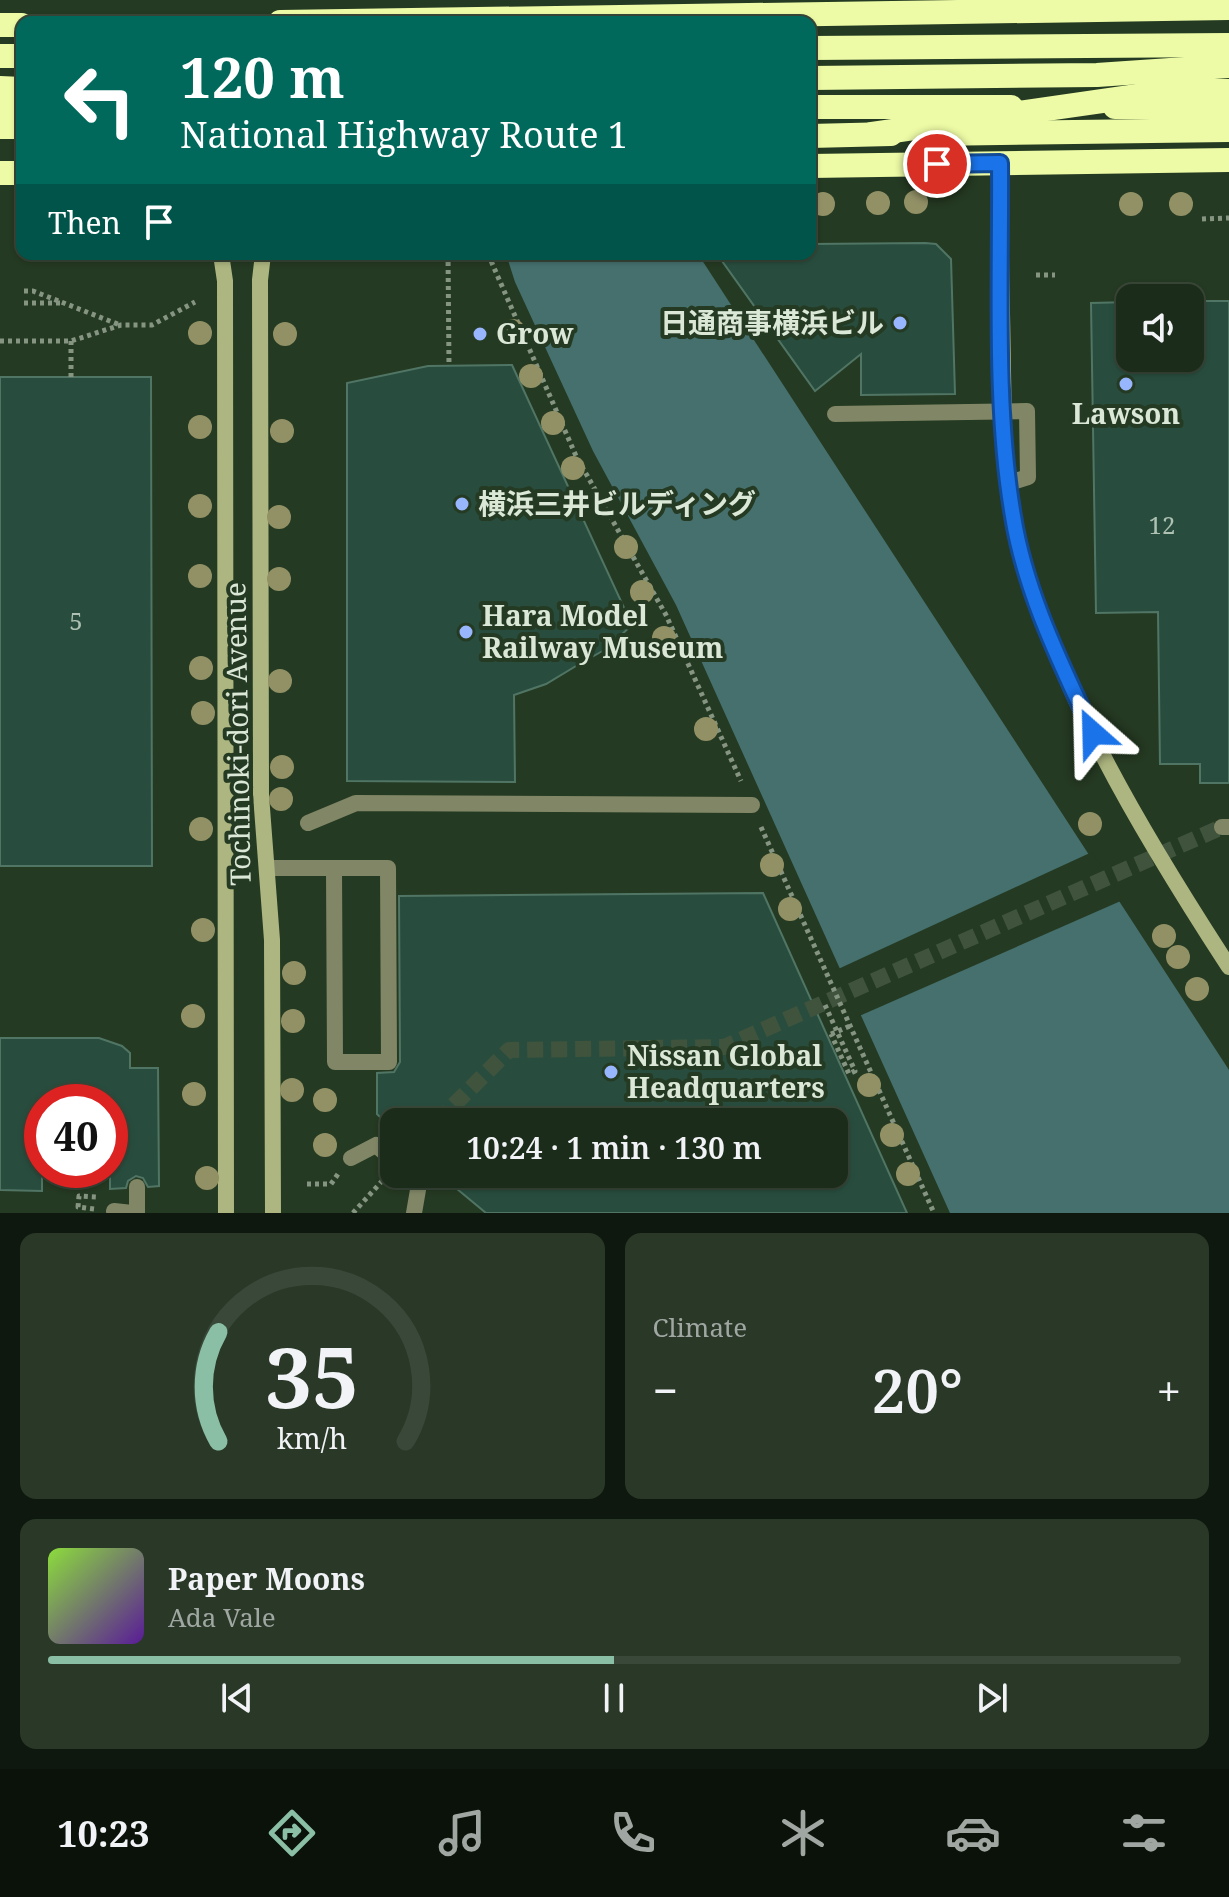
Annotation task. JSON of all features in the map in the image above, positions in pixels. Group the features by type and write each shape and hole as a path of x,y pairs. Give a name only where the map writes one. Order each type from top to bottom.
{"highway":[{"path":"718,16 1229,8"},
{"path":"374,16 434,10 464,16"},
{"path":"816,48 1229,45"},
{"path":"816,78 1097,75 1229,66"},
{"path":"872,134 1172,91 1229,91"},
{"path":"816,107 1229,107"},
{"path":"816,136 1229,130"},
{"path":"816,166 1229,160"}],"street":[{"path":"1050,10 1093,5 1100,0"},
{"path":"1000,163 1004,412 1009,483 1013,519 1030,584 1079,703 1172,879 1229,967"},
{"name":"Tochinoki-dori Avenue","path":"222,260 225,281 226,1213"},
{"name":"Tochinoki-dori Avenue","path":"262,260 261,795 272,940 273,1213"},
{"path":"835,414 1027,411 1028,477 1009,483"},
{"path":"308,823 356,803 752,805"},
{"path":"267,868 334,868 388,868 389,1062 335,1062 334,868"},
{"path":"351,1158 376,1145 380,1149"},
{"path":"114,1211 134,1213 137,1187"},
{"path":"414,1213 418,1188"}],"path":[{"path":"1202,219 1229,218"},
{"path":"448,260 449,365"},
{"path":"491,260 576,456 666,615 934,1213"},
{"path":"1036,275 1055,275"},
{"path":"24,291 66,303 121,325"},
{"path":"0,341 71,341 121,325 152,325 195,302"},
{"path":"24,303 66,303"},
{"path":"71,341 71,377"},
{"path":"825,1005 855,1071 849,1074 831,1034 850,1026"},
{"path":"353,1213 380,1183"},
{"path":"307,1184 331,1184"}],"water":[{"path":"508,260 702,260 1229,1070 1229,1213 950,1213 676,605 593,451 515,282"}],"pier":[{"path":"492,0 650,0 651,16 493,16"},
{"path":"1092,852 1123,900 857,1017 836,970"}],"building":[{"name":"日通商事横浜ビル","path":"816,244 936,244 951,259 955,394 861,395 861,354 815,391 721,260 816,260"},
{"path":"1204,301 1229,301 1229,783 1200,783 1200,764 1160,764 1158,612 1096,613 1091,303 1116,302 1116,372 1204,372"},
{"name":"横浜三井ビルディング","path":"512,365 632,625 606,649 546,684 514,695 515,782 347,781 347,383 428,366"},
{"path":"0,377 151,377 152,866 0,866"},
{"name":"Nissan Global Headquarters","path":"763,893 907,1213 486,1213 456,1188 848,1188 848,1108 380,1108 380,1117 377,1114 377,1073 394,1072 400,1062 399,896"},
{"path":"0,1038 99,1038 122,1046 130,1053 130,1068 158,1068 159,1186 148,1187 143,1178 136,1176 128,1181 128,1084 24,1084 24,1188 42,1188 42,1191 0,1190"}],"tunnel":[{"path":"451,1108 509,1050 724,1047 1222,827"}],"place":[{"name":"日通商事横浜ビル","path":"900,323"},
{"name":"Grow","path":"480,334"},
{"name":"Lawson","path":"1126,384"},
{"name":"横浜三井ビルディング","path":"462,504"},
{"name":"Hara Model Railway Museum","path":"466,632"},
{"name":"Nissan Global Headquarters","path":"611,1072"}],"route":[{"path":"937,164 1000,163 1004,412 1006,465 1013,519 1042,620 1093,733"}]}
